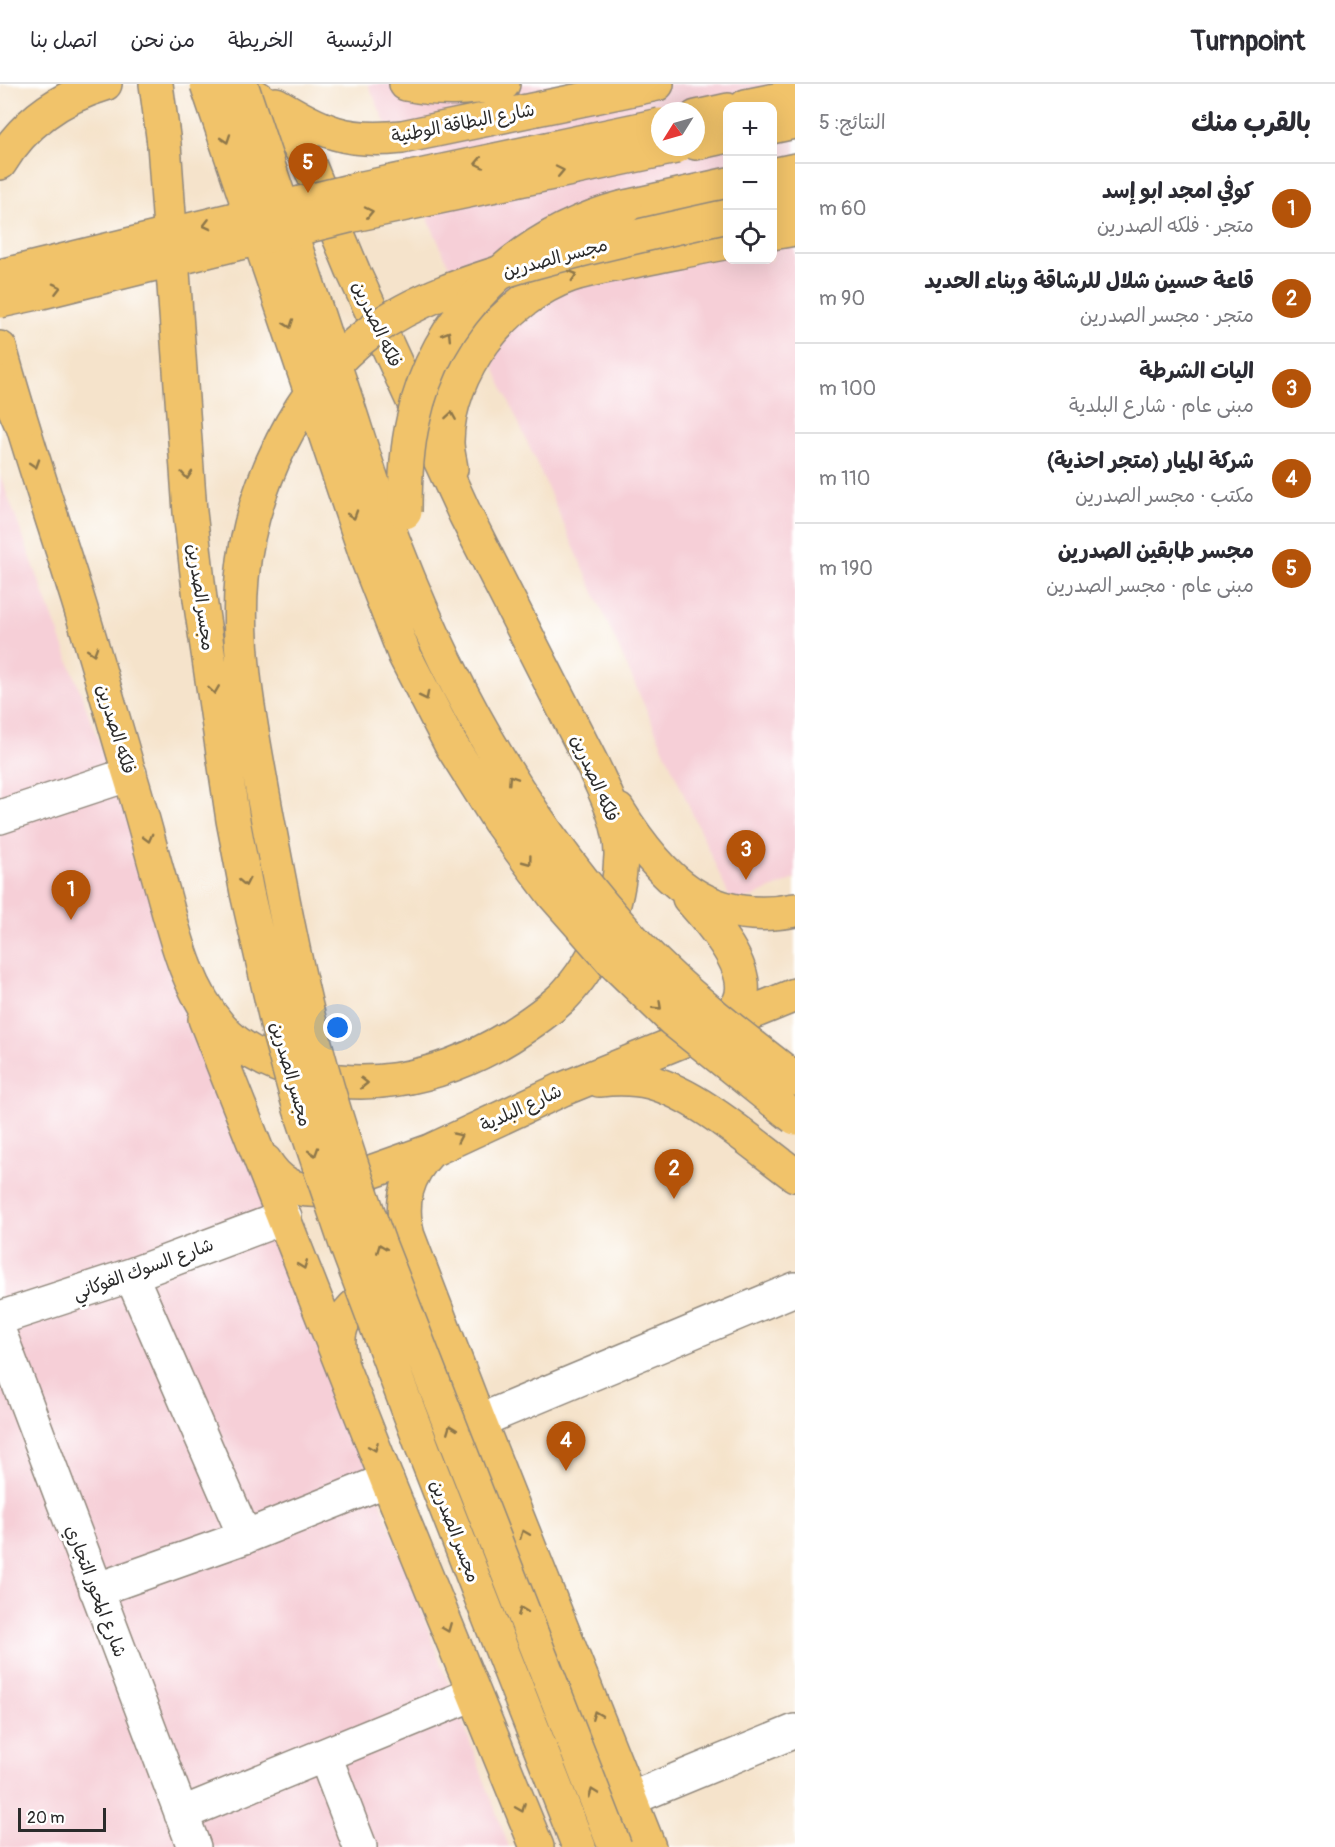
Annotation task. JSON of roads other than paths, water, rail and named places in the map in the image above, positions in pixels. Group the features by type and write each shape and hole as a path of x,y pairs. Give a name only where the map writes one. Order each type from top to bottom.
{"main road":[{"path":"0,163 17,139 44,113 79,93 105,84"},
{"name":"مجسر الصدرين","path":"156,84 169,203 195,555 233,819 265,976 300,1109 348,1250 426,1457 579,1847"},
{"path":"207,84 371,570 405,656 450,743 499,821 526,858 553,894 614,963 696,1040 795,1118"},
{"path":"406,84 450,90 503,84"},
{"name":"شارع البطاقة الوطنية","path":"238,85 266,98 282,97 309,123 331,133 378,140 657,84"},
{"path":"238,85 385,518 433,635 491,746 551,837 608,912 673,980 726,1026 795,1079"},
{"name":"فلكه الصدرين","path":"0,348 20,421 79,604 130,774 180,957 203,1002 221,1028 239,1045 288,1070 323,1079 369,1083 396,1081 423,1075 474,1056 520,1029 563,996 577,979 600,940 615,898 621,854 619,833 611,805 465,514 354,273 306,157 281,119 264,102 238,85"},
{"path":"766,102 795,96"},
{"path":"282,97 306,157"},
{"path":"705,115 723,111"},
{"path":"777,126 795,122"},
{"path":"0,276 358,189 651,127"},
{"path":"705,141 723,137"},
{"path":"0,301 349,216 651,152"},
{"path":"777,173 795,170"},
{"path":"433,635 416,584 409,545 405,512 407,459 412,421 423,385 438,351 458,319 481,290 508,264 539,242 563,229 607,211 723,185"},
{"path":"777,204 795,200"},
{"name":"مجسر الصدرين","path":"615,1847 379,1243 347,1154 331,1101 302,991 256,759 244,679 241,620 242,579 246,548 254,516 264,483 278,452 297,416 320,382 353,347 370,333 422,302 487,276 556,256 723,217"},
{"path":"777,232 795,229"},
{"path":"465,514 453,477 447,443 451,409 475,355 515,308 541,289 571,275 723,243"},
{"path":"0,383 9,396 20,421"},
{"path":"593,766 631,830 713,925 730,951 741,976 743,992 739,1005 730,1015 698,1035"},
{"path":"662,868 700,900 738,913 758,914 795,910"},
{"path":"180,957 285,1217 345,1376 537,1847"},
{"name":"شارع البلدية","path":"259,1152 271,1171 286,1186 306,1191 320,1190 430,1151 563,1089 795,995"},
{"path":"563,1089 601,1079 651,1082 685,1096 795,1175"},
{"path":"430,1151 419,1162 406,1190 403,1206 408,1236 479,1421 649,1847"},
{"path":"345,1376 339,1353 338,1336 348,1314 365,1299 386,1290 409,1289 422,1295 443,1327"}],"street":[{"path":"0,817 130,774"},
{"name":"شارع السوك الفوكاني","path":"0,1318 131,1275 285,1217"},
{"path":"131,1275 245,1537"},
{"path":"479,1421 795,1289"},
{"name":"شارع المحور التجاري","path":"0,1334 194,1847"},
{"path":"96,1590 245,1537 387,1480"},
{"path":"181,1814 473,1694"},
{"path":"630,1799 795,1731"},
{"path":"325,1756 360,1847"}],"place":[{"name":"مجسر طابقين الصدرين","path":"308,193"},
{"name":"اليات الشرطة","path":"746,880"},
{"name":"كوفي امجد ابو إسد","path":"71,920"},
{"name":"قاعة حسين شلال للرشاقة وبناء الحديد","path":"674,1199"},
{"name":"شركة الميار (متجر احذية)","path":"566,1471"}]}
